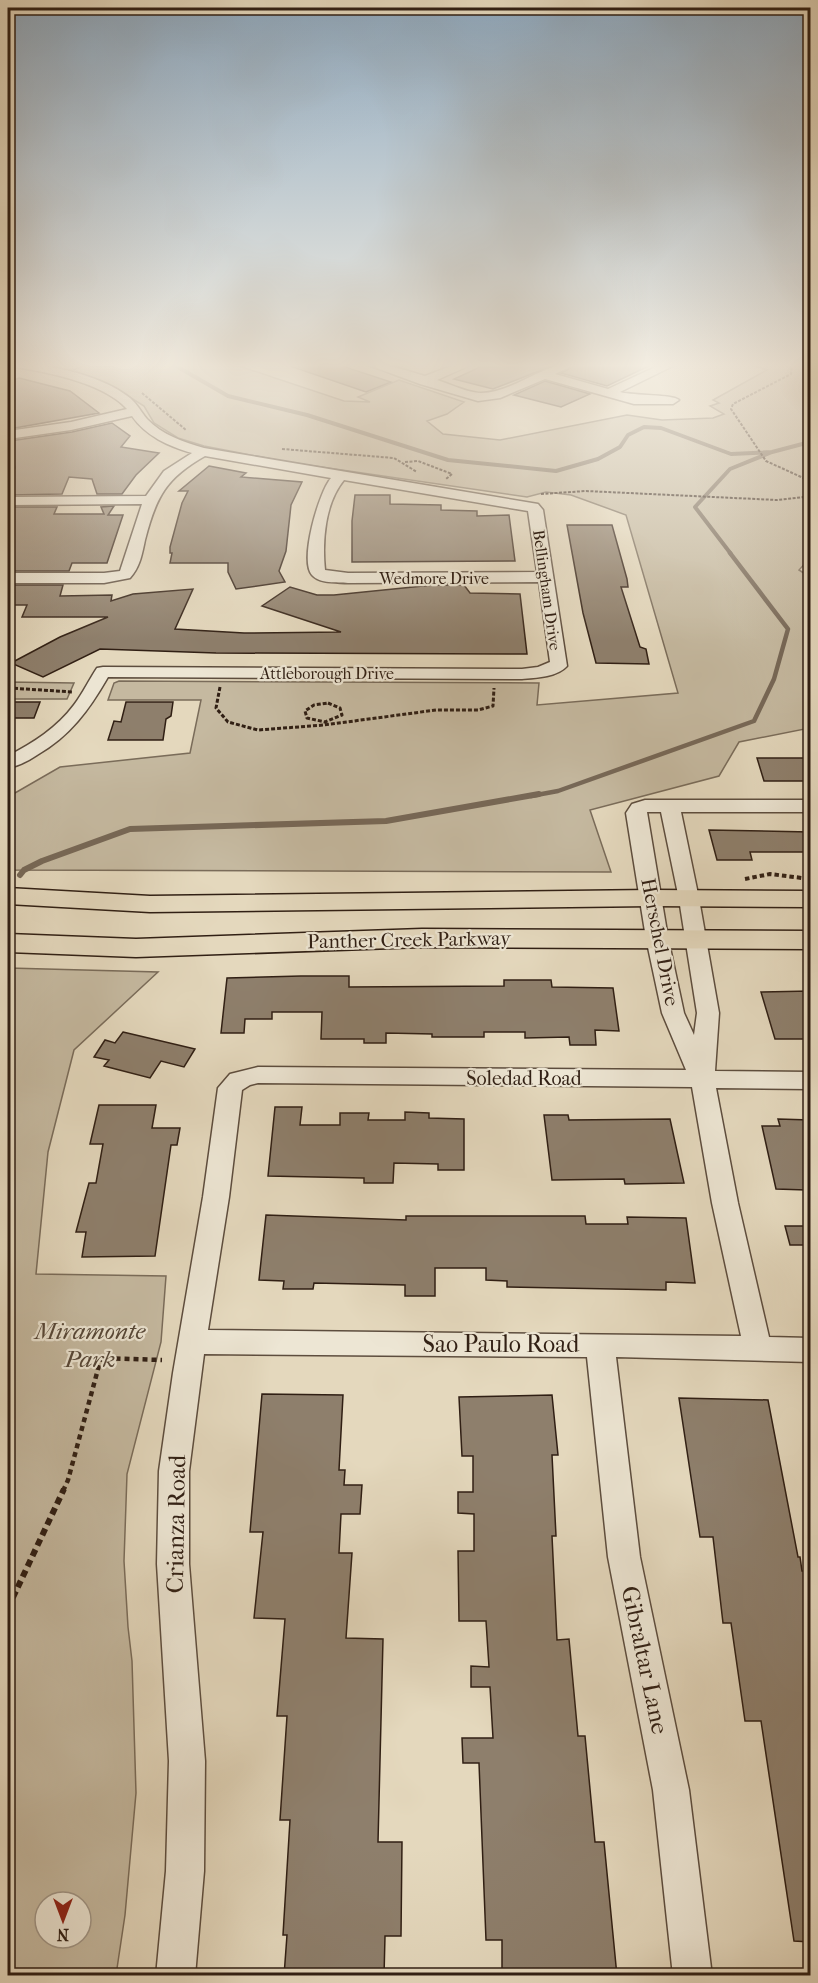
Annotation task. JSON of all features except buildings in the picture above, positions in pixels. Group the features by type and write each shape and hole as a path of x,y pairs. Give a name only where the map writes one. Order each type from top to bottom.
{"main road":[{"name":"Panther Creek Parkway","path":"8,896 150,904 652,898 810,899"},
{"name":"Panther Creek Parkway","path":"8,944 136,948 422,938 810,940"}],"street":[{"path":"8,578 110,578 125,575 130,569 151,500 163,479 197,456"},
{"path":"224,456 341,475 534,501"},
{"name":"Wedmore Drive","path":"341,475 328,489 323,504 316,569 323,575 348,578 545,578"},
{"path":"8,501 151,500"},
{"name":"Bellingham Drive","path":"534,501 558,662 558,666 550,670"},
{"name":"Attleborough Drive","path":"8,763 45,742 67,725 82,707 103,672 534,674 550,670"},
{"name":"Herschel Drive","path":"702,1079 708,1012 694,939 689,898 670,806 645,806 639,808 636,813 657,938 673,1013 702,1079 725,1203 758,1349"},
{"path":"670,806 810,806"},
{"name":"Soledad Road","path":"238,1080 258,1075 810,1080"},
{"name":"Crianza Road","path":"175,1976 185,1871 187,1761 182,1667 174,1588 172,1504 176,1450 216,1197 230,1089 238,1080"},
{"name":"Sao Paulo Road","path":"192,1342 600,1344 810,1350"},
{"name":"Gibraltar Lane","path":"600,1344 622,1543 641,1651 669,1780 693,1976"}],"path":[{"path":"340,456 360,456"},
{"path":"380,456 405,462 418,461 452,474 444,481 453,484"},
{"path":"762,456 766,461 791,474 810,480"},
{"path":"405,462 422,476"},
{"path":"534,501 553,492 586,491 766,501 804,497 810,492 810,486"},
{"path":"804,497 807,515"},
{"path":"223,672 216,708 228,722 258,730 324,725 333,722 342,715 340,708 328,703 314,705 305,711 307,718 318,723 333,722 436,710 478,711 493,706 495,673"},
{"path":"8,688 73,692"},
{"path":"8,1608 68,1480 100,1358 162,1360"}],"green space":[{"path":"253,456 810,456 810,558 799,570 810,577 810,728 739,742 719,776 590,810 611,872 8,870 8,797 60,767 190,753 201,700 108,700 114,683 119,681 539,683 537,705 678,693 626,515 571,495 546,492 527,497"},
{"path":"8,682 74,683 67,699 8,699"},
{"name":"Miramonte Park","path":"8,968 158,972 74,1050 48,1152 36,1274 166,1276 161,1342 127,1474 124,1561 132,1661 136,1793 125,1915 116,1975 8,1975"}],"waterway":[{"path":"434,456 448,460 556,471 604,456"},
{"path":"731,554 695,507 730,469 763,456"},
{"path":"531,796 558,791 754,721 774,679 788,629 730,553"},
{"path":"20,875 24,870 42,861 130,829 386,821 539,794"}]}
